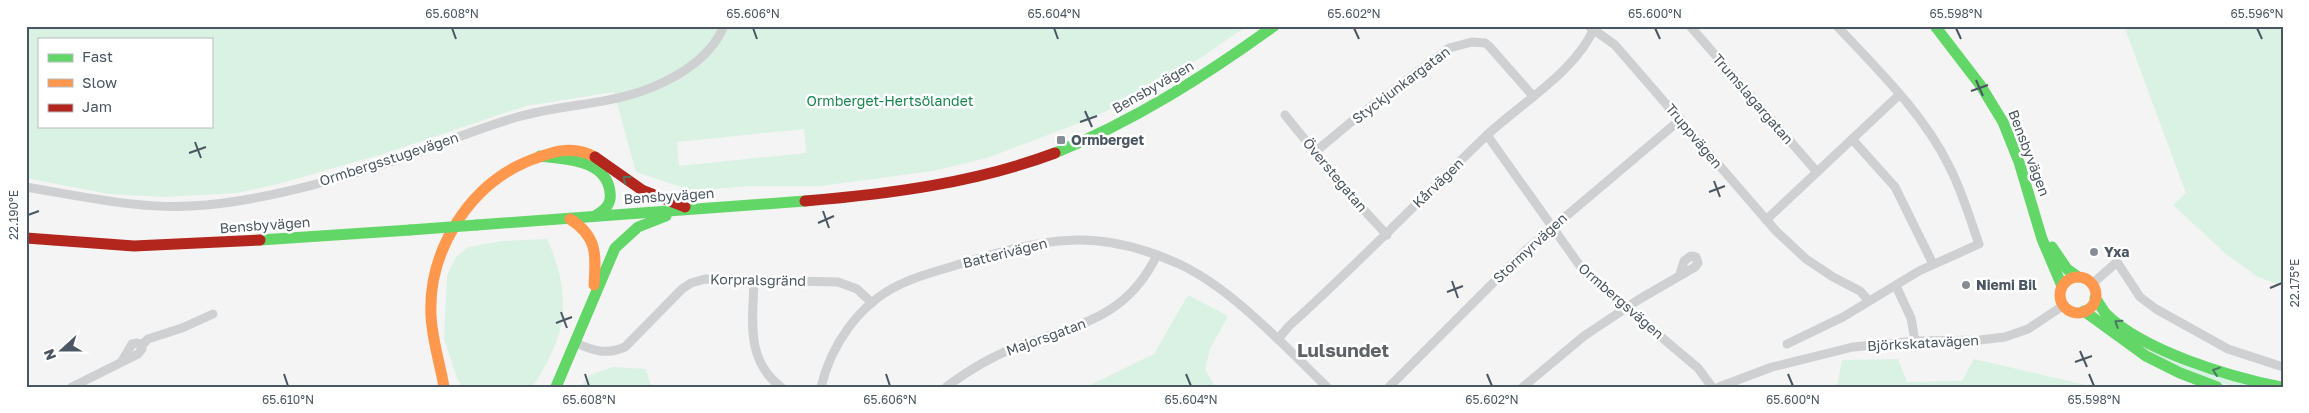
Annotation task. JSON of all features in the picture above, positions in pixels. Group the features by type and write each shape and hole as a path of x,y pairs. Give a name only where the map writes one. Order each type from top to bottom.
{"main road":[{"name":"Bensbyvägen","path":"26,238 134,246 180,245 895,194 994,173 1044,157 1102,133 1157,103 1224,62 1274,26"},
{"name":"Bensbyvägen","path":"1936,26 1974,74 2003,122 2020,162 2042,239 2062,286"},
{"path":"450,387 443,381 433,343 431,304 437,267 446,244 461,216 488,184 515,166 552,150 582,151 598,158 635,186 650,194 683,206 703,208"},
{"path":"540,156 580,161 602,174 609,185 611,198 606,208 593,216"},
{"path":"556,387 612,253 629,232 650,220 703,208"},
{"path":"570,218 588,231 594,248 593,295"},
{"name":"Bensbyvägen","path":"2038,220 2060,259 2078,277"},
{"path":"2095,298 2091,306 2084,311 2072,311 2064,305 2060,295 2062,286 2069,280 2078,277 2086,279 2092,284 2095,298 2102,311 2118,324 2182,357 2221,373 2281,387"},
{"path":"2084,311 2125,343 2149,358 2191,378 2217,387"}],"street":[{"name":"Ormbergsstugevägen","path":"26,187 115,203 148,206 204,205 258,197 326,181 392,161 516,117 615,100 647,89 682,72 703,56 716,41 724,26"},
{"name":"Trumslagargatan","path":"1690,26 1817,172"},
{"path":"1787,344 1843,317 1933,264 1979,244 1950,166 1934,140 1899,95 1837,26"},
{"name":"Kårvägen","path":"1278,339 1488,135 1573,61 1592,27"},
{"name":"Truppvägen","path":"1592,27 1616,45 1766,220 1806,260 1860,291 1869,301"},
{"name":"Styckjunkargatan","path":"1315,152 1357,117 1444,51 1463,43 1481,42 1489,46 1533,96"},
{"path":"1766,220 1899,95"},
{"name":"Överstegatan","path":"1285,115 1350,195 1386,234"},
{"name":"Stormyrvägen","path":"1389,387 1526,250 1681,119"},
{"name":"Ormbergsvägen","path":"1488,135 1585,273 1698,368 1712,387"},
{"path":"1852,139 1895,187 1933,264"},
{"name":"Batterivägen","path":"821,387 836,348 849,327 872,302 890,290 912,279 1034,243 1069,239 1121,245 1157,255 1182,265 1210,281 1278,339 1327,387"},
{"name":"Majorsgatan","path":"946,387 991,357 1020,345 1081,326 1105,313 1133,290 1146,275 1157,255"},
{"path":"2092,284 2117,262 2140,297 2156,309 2228,349 2283,367"},
{"path":"1523,387 1584,336 1680,274"},
{"name":"Korpralsgränd","path":"576,343 598,352 617,350 634,338 687,284 705,279 838,282 857,289 872,302"},
{"path":"754,280 752,333 755,352 764,370 781,387"},
{"path":"1896,286 1911,318 1915,340"},
{"name":"Björkskatavägen","path":"1719,387 1772,367 1865,345 1915,340 1980,340 2005,337 2028,329 2064,305"},
{"path":"72,387 138,354 142,349 142,345 148,339 182,328 213,314"}],"green space":[{"name":"Ormberget-Hertsölandet","path":"26,26 1247,26 1190,65 1134,97 1090,119 987,158 933,171 820,186 748,186 694,191 636,172 614,92 526,106 386,153 278,184 237,193 162,197 109,194 26,178","holes":["804,129 806,153 679,166 677,142"]},
{"path":"2124,26 2283,26 2283,286 2258,277 2226,254 2173,205 2186,193"},
{"path":"547,239 559,271 563,302 559,333 554,348 538,379 532,387 463,387 457,378 444,339 447,276 456,257 468,247 503,241"},
{"path":"1188,295 1228,316 1210,349 1205,369 1215,387 1086,387 1154,354"},
{"path":"2115,327 2197,369 2253,387 2235,386 2198,376 2145,349"},
{"path":"1898,359 1907,382 1962,381 1974,359 2095,387 1837,387 1842,360"},
{"path":"613,367 646,369 651,387 580,387 590,375"}],"traffic: fast":[{"path":"1055,153 1141,112 1195,80 1274,26"},
{"path":"1935,26 1981,86 2003,122 2019,162 2042,239 2062,286"},
{"path":"540,156 583,163 601,173 607,181 610,200 605,209 595,216"},
{"path":"477,225 805,201"},
{"path":"556,387 615,248 638,227 666,216"},
{"path":"410,230 477,225"},
{"path":"260,240 410,230"},
{"path":"2052,247 2067,269 2078,277"},
{"path":"2095,298 2106,314 2122,327 2164,351 2237,377 2281,387"},
{"path":"2084,311 2146,356 2180,373 2217,387"}],"traffic: slow":[{"path":"444,387 434,342 431,315 432,291 436,268 444,245 456,224 486,188 505,173 526,162 544,155 569,150 586,153 595,157"},
{"path":"570,219 586,233 593,248 595,256 594,285"},
{"path":"2078,277 2090,283 2096,295 2090,307 2078,313 2066,307 2060,295 2066,283 2078,277"}],"traffic: jam":[{"path":"805,201 932,186 994,172 1055,153"},
{"path":"595,157 642,190 685,207"},
{"path":"26,238 134,246 260,240"}],"place":[{"name":"Ormberget","path":"1061,140"},
{"name":"Yxa","path":"2094,252"},
{"name":"Niemi Bil","path":"1966,285"}],"district":[{"name":"Lulsundet","path":"1343,350"}]}
